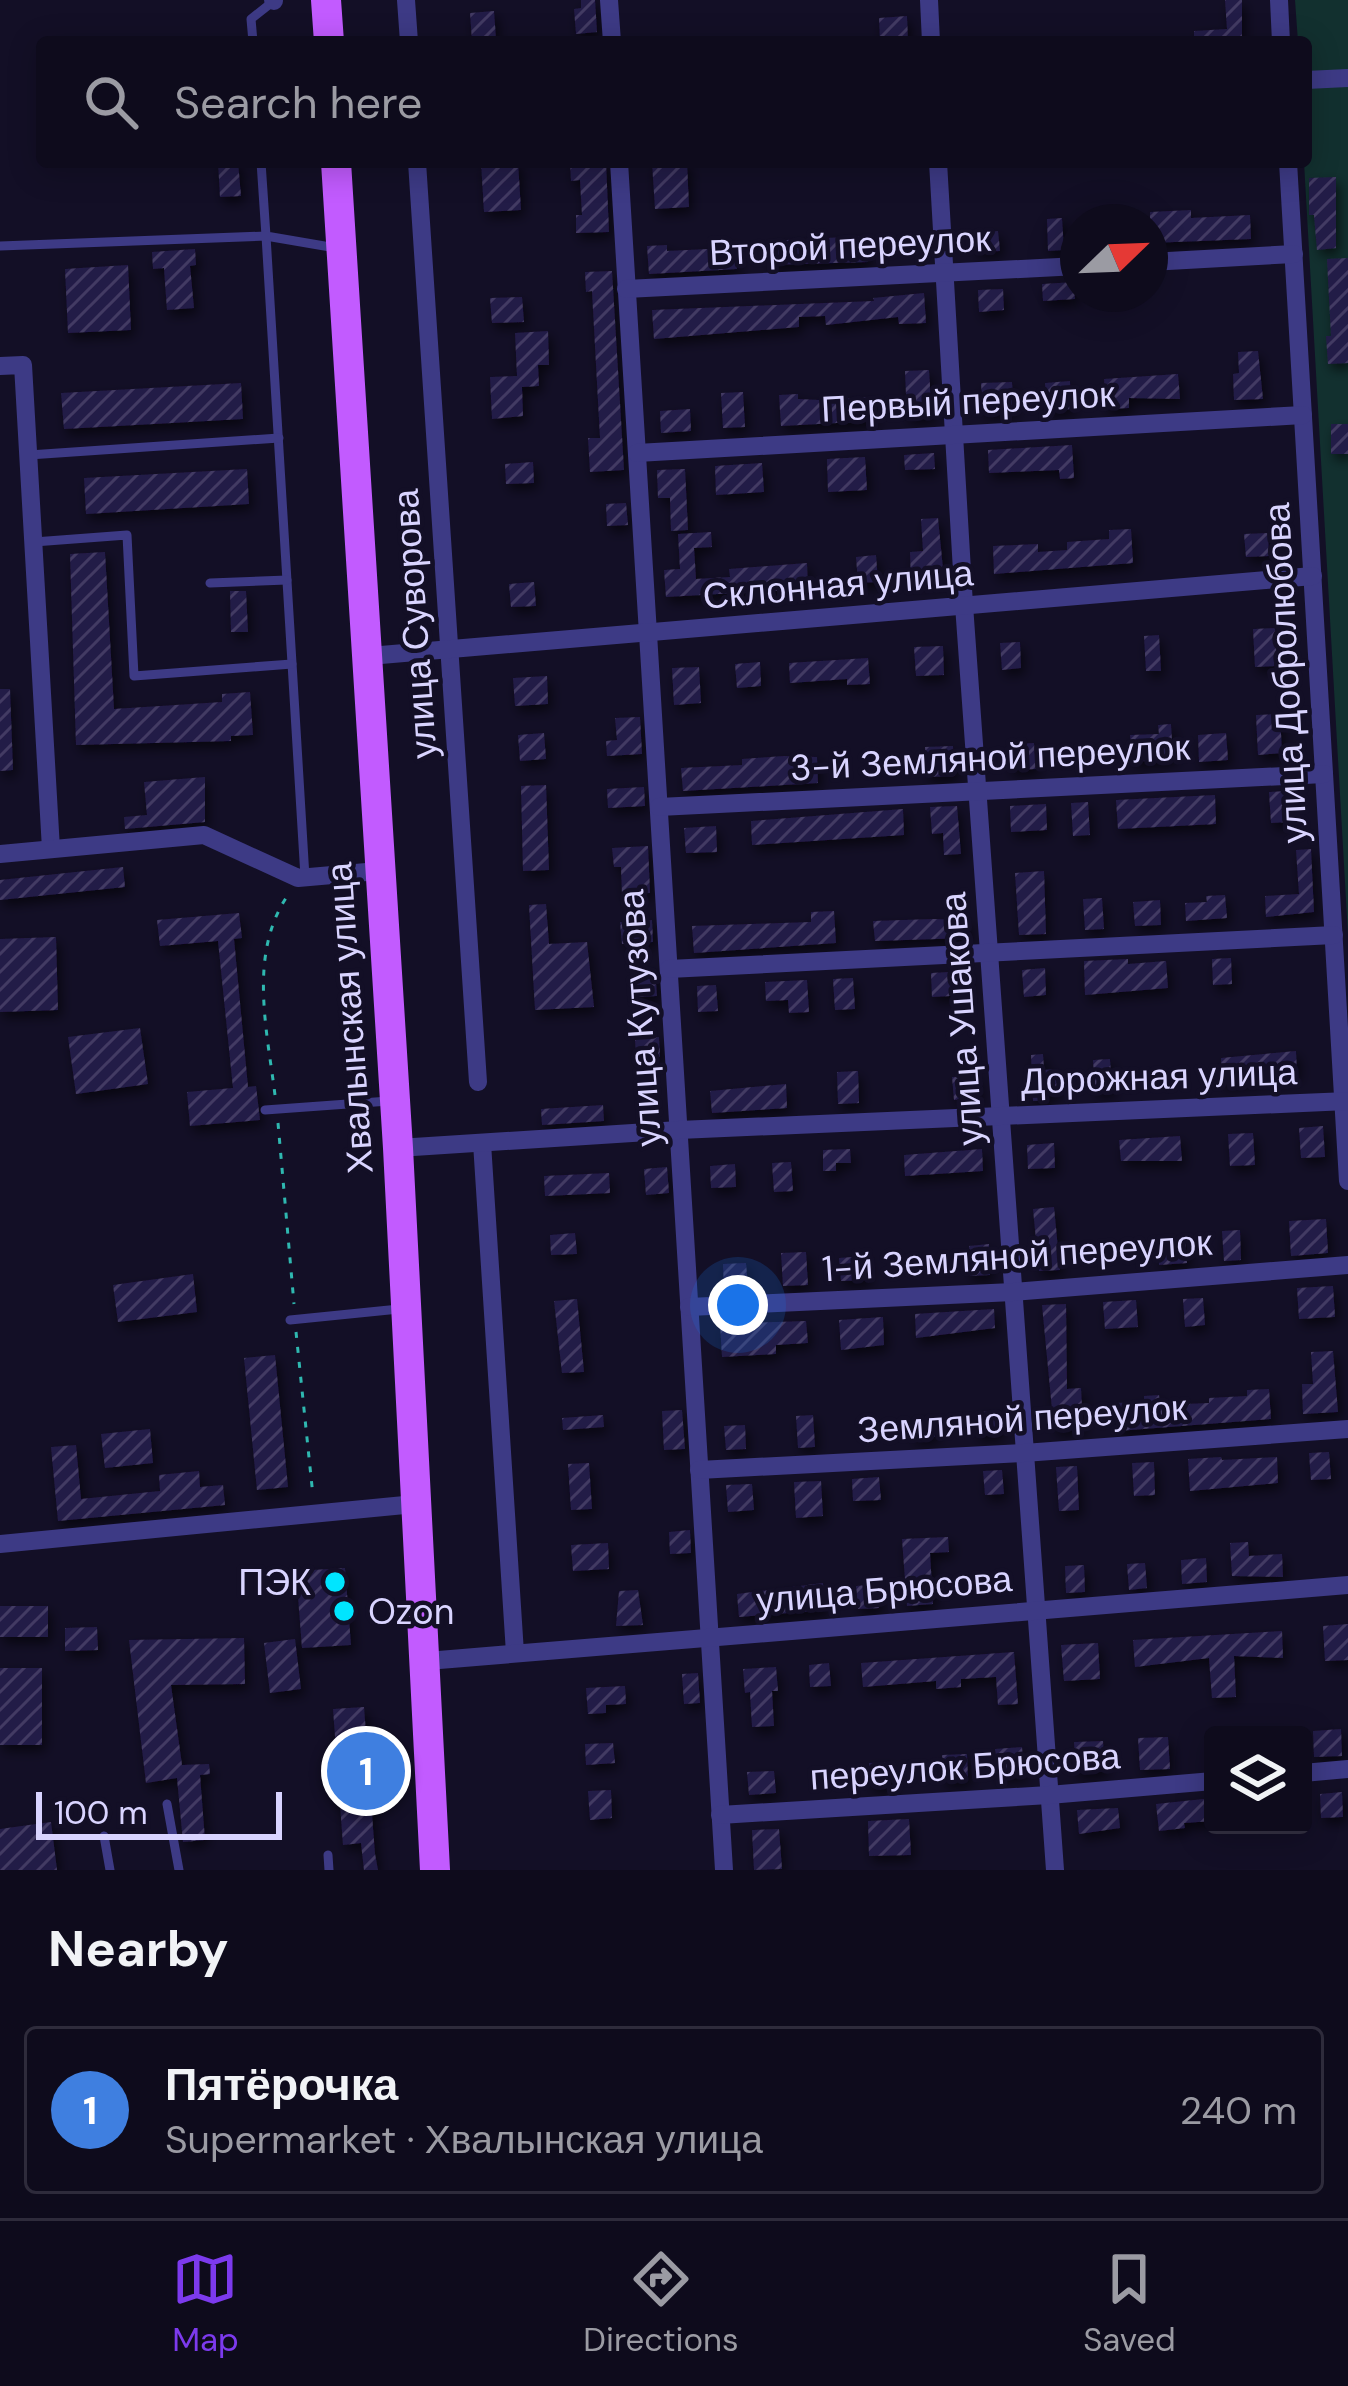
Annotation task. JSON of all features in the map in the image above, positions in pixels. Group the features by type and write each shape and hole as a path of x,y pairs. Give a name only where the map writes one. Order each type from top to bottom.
{"main road":[{"path":"326,0 329,36"},
{"name":"Хвалынская улица","path":"336,168 398,1148 435,1870"}],"street":[{"path":"406,0 409,36"},
{"path":"609,0 612,36"},
{"path":"929,0 932,36"},
{"path":"1279,0 1281,36"},
{"path":"1312,80 1348,78"},
{"name":"улица Суворова","path":"417,168 478,1082"},
{"name":"улица Кутузова","path":"619,168 724,1870"},
{"name":"улица Ушакова","path":"938,168 964,605 1054,1870"},
{"name":"улица Добролюбова","path":"1288,168 1348,1181"},
{"path":"1168,261 1294,254"},
{"name":"Второй переулок","path":"626,290 1060,267"},
{"path":"0,366 23,364 51,849"},
{"name":"Первый переулок","path":"637,453 1303,415"},
{"name":"Склонная улица","path":"369,656 1313,576"},
{"name":"3-й Земляной переулок","path":"659,807 1324,773"},
{"path":"0,854 204,835 301,878 378,871"},
{"path":"669,969 1334,934"},
{"name":"Дорожная улица","path":"398,1148 679,1130 1346,1101"},
{"path":"482,1143 515,1653"},
{"name":"1-й Земляной переулок","path":"689,1307 1013,1292 1348,1265"},
{"name":"Земляной переулок","path":"700,1470 1348,1429"},
{"path":"0,1544 415,1504"},
{"name":"улица Брюсова","path":"427,1661 1348,1585"},
{"path":"1312,1772 1348,1769"},
{"name":"переулок Брюсова","path":"720,1814 1204,1782"}],"lane":[{"path":"252,36 251,19 274,0"},
{"path":"261,168 301,878"},
{"path":"0,246 266,236 342,249"},
{"path":"29,455 279,438"},
{"path":"34,542 127,536 134,676 292,664"},
{"path":"210,583 287,580"},
{"path":"271,1110 394,1101"},
{"path":"292,1320 404,1308"},
{"path":"167,1804 179,1870"},
{"path":"104,1836 110,1870"},
{"path":"328,1855 329,1870"}],"path":[{"path":"301,878 271,924 264,1009 315,1514"}],"green space":[{"path":"1295,0 1348,0 1348,935 1304,168 1312,168 1312,36 1298,36"}],"building":[{"path":"581,0 595,0 597,32 576,34 574,9 581,8"},
{"path":"1225,0 1242,0 1242,36 1194,36 1194,31 1227,29"},
{"path":"494,11 496,36 472,36 470,13"},
{"path":"907,16 908,36 880,36 879,18"},
{"path":"218,168 239,168 241,196 220,197"},
{"path":"481,168 518,168 521,210 484,212"},
{"path":"570,168 606,168 609,232 576,233 576,215 582,215 580,180 571,181"},
{"path":"652,168 687,168 689,207 655,209"},
{"path":"1336,177 1336,248 1317,250 1314,215 1309,215 1309,178"},
{"path":"1191,210 1191,218 1250,215 1251,239 1168,242 1168,211"},
{"path":"1060,218 1060,250 1048,251 1047,219"},
{"path":"998,231 1000,251 976,252 975,233"},
{"path":"866,236 868,262 768,265 767,241"},
{"path":"735,242 737,269 649,274 647,246 667,245 667,251"},
{"path":"195,249 196,265 190,266 194,308 167,310 164,268 153,269 152,252"},
{"path":"1348,258 1348,363 1328,364 1327,259"},
{"path":"128,265 131,330 68,333 65,269"},
{"path":"612,271 624,470 590,472 588,438 600,438 592,291 586,292 585,272"},
{"path":"1060,283 1060,300 1043,301 1042,284"},
{"path":"1003,289 1004,310 979,312 978,290"},
{"path":"924,293 926,323 899,324 898,317 826,325 825,316 799,317 799,327 654,339 652,310 874,301"},
{"path":"522,297 524,322 492,323 490,298"},
{"path":"548,331 549,365 538,365 539,386 522,387 523,416 492,419 490,377 517,376 515,333"},
{"path":"1258,351 1263,399 1234,400 1238,352"},
{"path":"929,370 932,417 907,418 905,371"},
{"path":"1178,374 1180,399 1129,398 1129,408 1106,409 1104,379"},
{"path":"1070,381 1071,409 1047,411 1045,383"},
{"path":"1012,382 1014,411 983,413 981,383"},
{"path":"241,383 243,419 64,429 61,393"},
{"path":"743,392 745,427 723,428 721,393"},
{"path":"798,394 798,399 820,400 872,397 874,421 781,426 779,395"},
{"path":"690,409 691,431 661,433 660,411"},
{"path":"1331,424 1348,424 1348,454 1331,454"},
{"path":"1072,445 1074,478 1060,479 1059,470 989,473 988,450"},
{"path":"934,453 935,469 905,470 904,455"},
{"path":"865,457 867,490 828,492 827,459"},
{"path":"533,462 534,483 506,484 505,464"},
{"path":"762,463 764,492 716,495 715,466"},
{"path":"247,469 249,504 86,514 84,478"},
{"path":"685,469 688,530 671,531 670,498 658,498 657,470"},
{"path":"626,503 628,525 607,526 606,504"},
{"path":"938,518 944,579 911,581 910,552 923,551 921,519"},
{"path":"1131,529 1133,563 994,574 993,546 1038,544 1038,552 1067,550 1067,542 1109,539 1109,530"},
{"path":"711,532 712,547 694,548 696,579 730,577 729,569 807,563 808,589 666,597 664,570 680,569 678,534"},
{"path":"1268,533 1269,556 1246,557 1244,534"},
{"path":"105,552 114,709 222,702 222,694 250,692 253,735 231,736 231,741 76,745 70,554"},
{"path":"876,555 878,582 858,583 856,557"},
{"path":"534,582 536,606 511,607 509,584"},
{"path":"230,591 246,591 248,632 231,632"},
{"path":"1275,628 1277,666 1255,667 1253,629"},
{"path":"1159,635 1161,671 1146,671 1144,636"},
{"path":"1020,642 1021,668 1002,670 1000,643"},
{"path":"943,646 944,675 916,676 914,647"},
{"path":"868,658 870,684 847,685 847,679 790,683 789,663"},
{"path":"760,662 761,686 737,688 735,664"},
{"path":"699,667 701,703 674,705 672,668"},
{"path":"547,676 548,704 515,706 513,678"},
{"path":"0,689 10,689 13,770 0,771"},
{"path":"1280,714 1282,753 1258,755 1256,715"},
{"path":"640,717 642,754 607,756 606,741 617,740 615,718"},
{"path":"1171,724 1173,759 1132,762 1130,735 1159,734 1158,725"},
{"path":"544,733 546,759 520,761 518,735"},
{"path":"1226,733 1228,760 1199,762 1198,735"},
{"path":"1034,743 1036,769 1010,770 1008,744"},
{"path":"953,746 955,776 927,777 925,747"},
{"path":"817,757 818,783 683,791 681,768 742,765 742,759"},
{"path":"205,777 205,822 125,829 124,817 147,815 144,782"},
{"path":"546,785 549,870 523,871 521,786"},
{"path":"644,787 645,806 608,808 607,789"},
{"path":"1287,791 1288,822 1271,823 1269,792"},
{"path":"1215,795 1216,824 1118,829 1116,800"},
{"path":"1088,802 1090,835 1073,836 1071,803"},
{"path":"1046,804 1047,830 1011,832 1010,806"},
{"path":"957,806 961,854 944,855 943,833 932,834 930,807"},
{"path":"903,809 904,835 752,845 751,821"},
{"path":"716,826 717,852 686,853 684,828"},
{"path":"648,846 650,893 622,894 621,867 614,867 612,848"},
{"path":"1311,849 1314,912 1266,917 1265,896 1299,894 1296,850"},
{"path":"123,867 125,887 0,900 0,880"},
{"path":"1044,871 1046,934 1019,935 1015,873"},
{"path":"1225,895 1227,918 1186,921 1185,903"},
{"path":"1102,898 1104,929 1085,930 1083,899"},
{"path":"1160,900 1161,925 1135,926 1133,902"},
{"path":"546,904 549,944 587,942 594,1007 535,1010 529,905"},
{"path":"834,911 836,943 694,953 692,926 811,922 811,912"},
{"path":"239,913 242,938 234,939 248,1087 256,1086 260,1120 190,1126 187,1092 233,1088 218,941 160,946 157,920"},
{"path":"652,920 653,942 622,944 620,922"},
{"path":"967,920 968,938 875,941 873,921"},
{"path":"56,937 58,1010 0,1012 0,939"},
{"path":"1231,958 1232,984 1213,985 1212,959"},
{"path":"1128,959 1128,964 1166,961 1168,988 1085,995 1084,961"},
{"path":"1045,968 1046,995 1024,997 1022,970"},
{"path":"655,969 657,996 637,997 635,970"},
{"path":"967,971 968,995 932,997 931,973"},
{"path":"853,978 855,1009 835,1010 833,979"},
{"path":"807,980 809,1012 789,1013 788,1000 766,1001 765,982"},
{"path":"716,985 718,1011 698,1012 697,986"},
{"path":"140,1028 148,1084 76,1094 68,1037"},
{"path":"659,1037 660,1057 636,1058 635,1039"},
{"path":"1296,1051 1297,1075 1222,1083 1221,1058"},
{"path":"1043,1054 1044,1070 1056,1069 1058,1092 1045,1093 1046,1101 1033,1101 1031,1055"},
{"path":"1110,1059 1112,1091 1095,1092 1093,1060"},
{"path":"858,1071 859,1103 838,1104 837,1072"},
{"path":"977,1076 979,1098 954,1100 952,1077"},
{"path":"786,1084 787,1108 712,1113 710,1091"},
{"path":"603,1105 604,1121 542,1125 541,1109"},
{"path":"1323,1126 1325,1157 1301,1158 1299,1128"},
{"path":"1253,1133 1255,1165 1230,1166 1228,1134"},
{"path":"1180,1136 1182,1161 1121,1161 1119,1140"},
{"path":"1054,1143 1055,1168 1028,1169 1027,1145"},
{"path":"850,1149 851,1163 836,1163 836,1171 823,1171 823,1150"},
{"path":"982,1149 983,1171 905,1176 904,1155"},
{"path":"791,1162 793,1191 774,1192 772,1163"},
{"path":"735,1164 736,1187 711,1188 710,1166"},
{"path":"667,1167 669,1193 646,1195 644,1169"},
{"path":"609,1173 610,1193 545,1196 544,1176"},
{"path":"1054,1207 1060,1270 1039,1271 1033,1209"},
{"path":"1326,1219 1328,1253 1291,1256 1289,1221"},
{"path":"1240,1230 1241,1260 1224,1261 1222,1231"},
{"path":"575,1233 577,1254 551,1255 550,1235"},
{"path":"1185,1239 1187,1263 1159,1265 1158,1241"},
{"path":"989,1244 990,1275 970,1276 969,1246"},
{"path":"806,1252 808,1285 783,1286 781,1253"},
{"path":"866,1256 868,1280 841,1281 839,1258"},
{"path":"746,1263 748,1289 724,1290 723,1264"},
{"path":"193,1274 197,1312 118,1322 113,1285"},
{"path":"1333,1286 1335,1317 1299,1319 1297,1288"},
{"path":"1203,1298 1205,1325 1185,1327 1183,1299"},
{"path":"577,1299 584,1372 562,1373 554,1301"},
{"path":"1136,1300 1138,1327 1105,1329 1103,1302"},
{"path":"1066,1304 1067,1389 1081,1388 1083,1428 1054,1430 1042,1305"},
{"path":"994,1309 995,1328 916,1338 915,1314"},
{"path":"883,1317 884,1345 841,1350 839,1320"},
{"path":"806,1321 808,1343 776,1345 776,1354 722,1357 720,1324"},
{"path":"1333,1351 1338,1412 1303,1414 1302,1384 1313,1384 1311,1352"},
{"path":"275,1355 288,1487 257,1490 244,1358"},
{"path":"1269,1389 1271,1419 1118,1431 1116,1403 1144,1402 1144,1396 1159,1395 1160,1405 1209,1403 1209,1398 1247,1396 1247,1390"},
{"path":"682,1410 685,1449 664,1450 662,1411"},
{"path":"999,1411 1000,1434 977,1436 975,1412"},
{"path":"603,1415 604,1427 563,1430 562,1418"},
{"path":"813,1415 815,1447 798,1448 796,1416"},
{"path":"934,1417 935,1437 913,1439 912,1418"},
{"path":"745,1425 746,1449 726,1450 724,1426"},
{"path":"150,1429 153,1463 105,1468 101,1434"},
{"path":"76,1445 81,1499 160,1491 159,1475 199,1471 200,1487 223,1485 225,1505 58,1521 51,1447"},
{"path":"1329,1452 1331,1479 1311,1480 1309,1453"},
{"path":"1277,1457 1278,1483 1190,1491 1188,1459"},
{"path":"1154,1462 1155,1495 1134,1496 1132,1463"},
{"path":"589,1463 592,1509 571,1510 568,1464"},
{"path":"1077,1466 1079,1510 1059,1511 1056,1467"},
{"path":"1002,1470 1004,1494 985,1495 983,1471"},
{"path":"879,1477 881,1500 853,1501 852,1479"},
{"path":"821,1481 823,1516 796,1518 794,1482"},
{"path":"752,1484 754,1510 728,1512 726,1485"},
{"path":"690,1530 691,1553 670,1554 669,1532"},
{"path":"948,1537 949,1552 930,1553 933,1604 907,1606 902,1539"},
{"path":"1248,1542 1249,1556 1282,1554 1283,1577 1232,1576 1230,1543"},
{"path":"608,1543 609,1569 573,1571 571,1545"},
{"path":"1206,1558 1207,1582 1182,1584 1181,1560"},
{"path":"1145,1563 1147,1588 1129,1590 1127,1564"},
{"path":"1084,1565 1085,1592 1066,1593 1065,1566"},
{"path":"345,1568 351,1645 302,1648 296,1571"},
{"path":"823,1583 825,1610 739,1617 737,1594"},
{"path":"878,1584 879,1608 858,1609 856,1586"},
{"path":"638,1590 643,1625 616,1626 619,1591"},
{"path":"0,1606 48,1606 48,1637 0,1637"},
{"path":"1348,1624 1348,1660 1325,1661 1323,1626"},
{"path":"97,1627 98,1650 65,1651 65,1628"},
{"path":"1282,1631 1283,1658 1234,1656 1236,1697 1212,1698 1209,1658 1135,1667 1133,1640"},
{"path":"244,1638 245,1684 171,1685 182,1765 209,1764 210,1774 200,1775 205,1840 183,1842 177,1778 146,1783 129,1640"},
{"path":"295,1639 301,1689 270,1693 264,1643"},
{"path":"1098,1643 1100,1679 1064,1681 1061,1645"},
{"path":"1014,1652 1018,1704 998,1705 996,1677 961,1679 961,1687 936,1689 936,1681 863,1687 861,1663"},
{"path":"829,1663 831,1686 810,1687 809,1665"},
{"path":"776,1667 774,1726 752,1727 743,1669"},
{"path":"0,1668 42,1668 42,1745 0,1745"},
{"path":"698,1673 700,1703 684,1704 682,1674"},
{"path":"625,1686 626,1704 606,1705 606,1713 588,1714 586,1688"},
{"path":"364,1707 378,1870 364,1870 361,1843 343,1845 333,1709"},
{"path":"1341,1729 1342,1756 1314,1757 1313,1731"},
{"path":"1168,1737 1170,1769 1140,1770 1138,1738"},
{"path":"1103,1741 1105,1771 1076,1773 1074,1742"},
{"path":"613,1743 615,1763 586,1765 585,1744"},
{"path":"1022,1747 1024,1774 996,1776 995,1749"},
{"path":"967,1754 968,1780 944,1782 942,1755"},
{"path":"890,1762 891,1786 871,1787 869,1763"},
{"path":"774,1771 776,1793 749,1795 747,1772"},
{"path":"611,1790 612,1818 590,1820 588,1791"},
{"path":"1342,1792 1343,1817 1321,1818 1320,1794"},
{"path":"1204,1799 1204,1822 1159,1831 1156,1804"},
{"path":"1118,1808 1120,1828 1079,1834 1077,1810"},
{"path":"909,1819 911,1855 869,1856 868,1821"},
{"path":"51,1822 57,1870 0,1870 0,1829"},
{"path":"779,1829 782,1869 754,1870 752,1830"}],"place":[{"name":"ПЭК","path":"335,1582"},
{"name":"Ozon","path":"344,1611"},
{"name":"Пятёрочка","path":"366,1771"}]}
